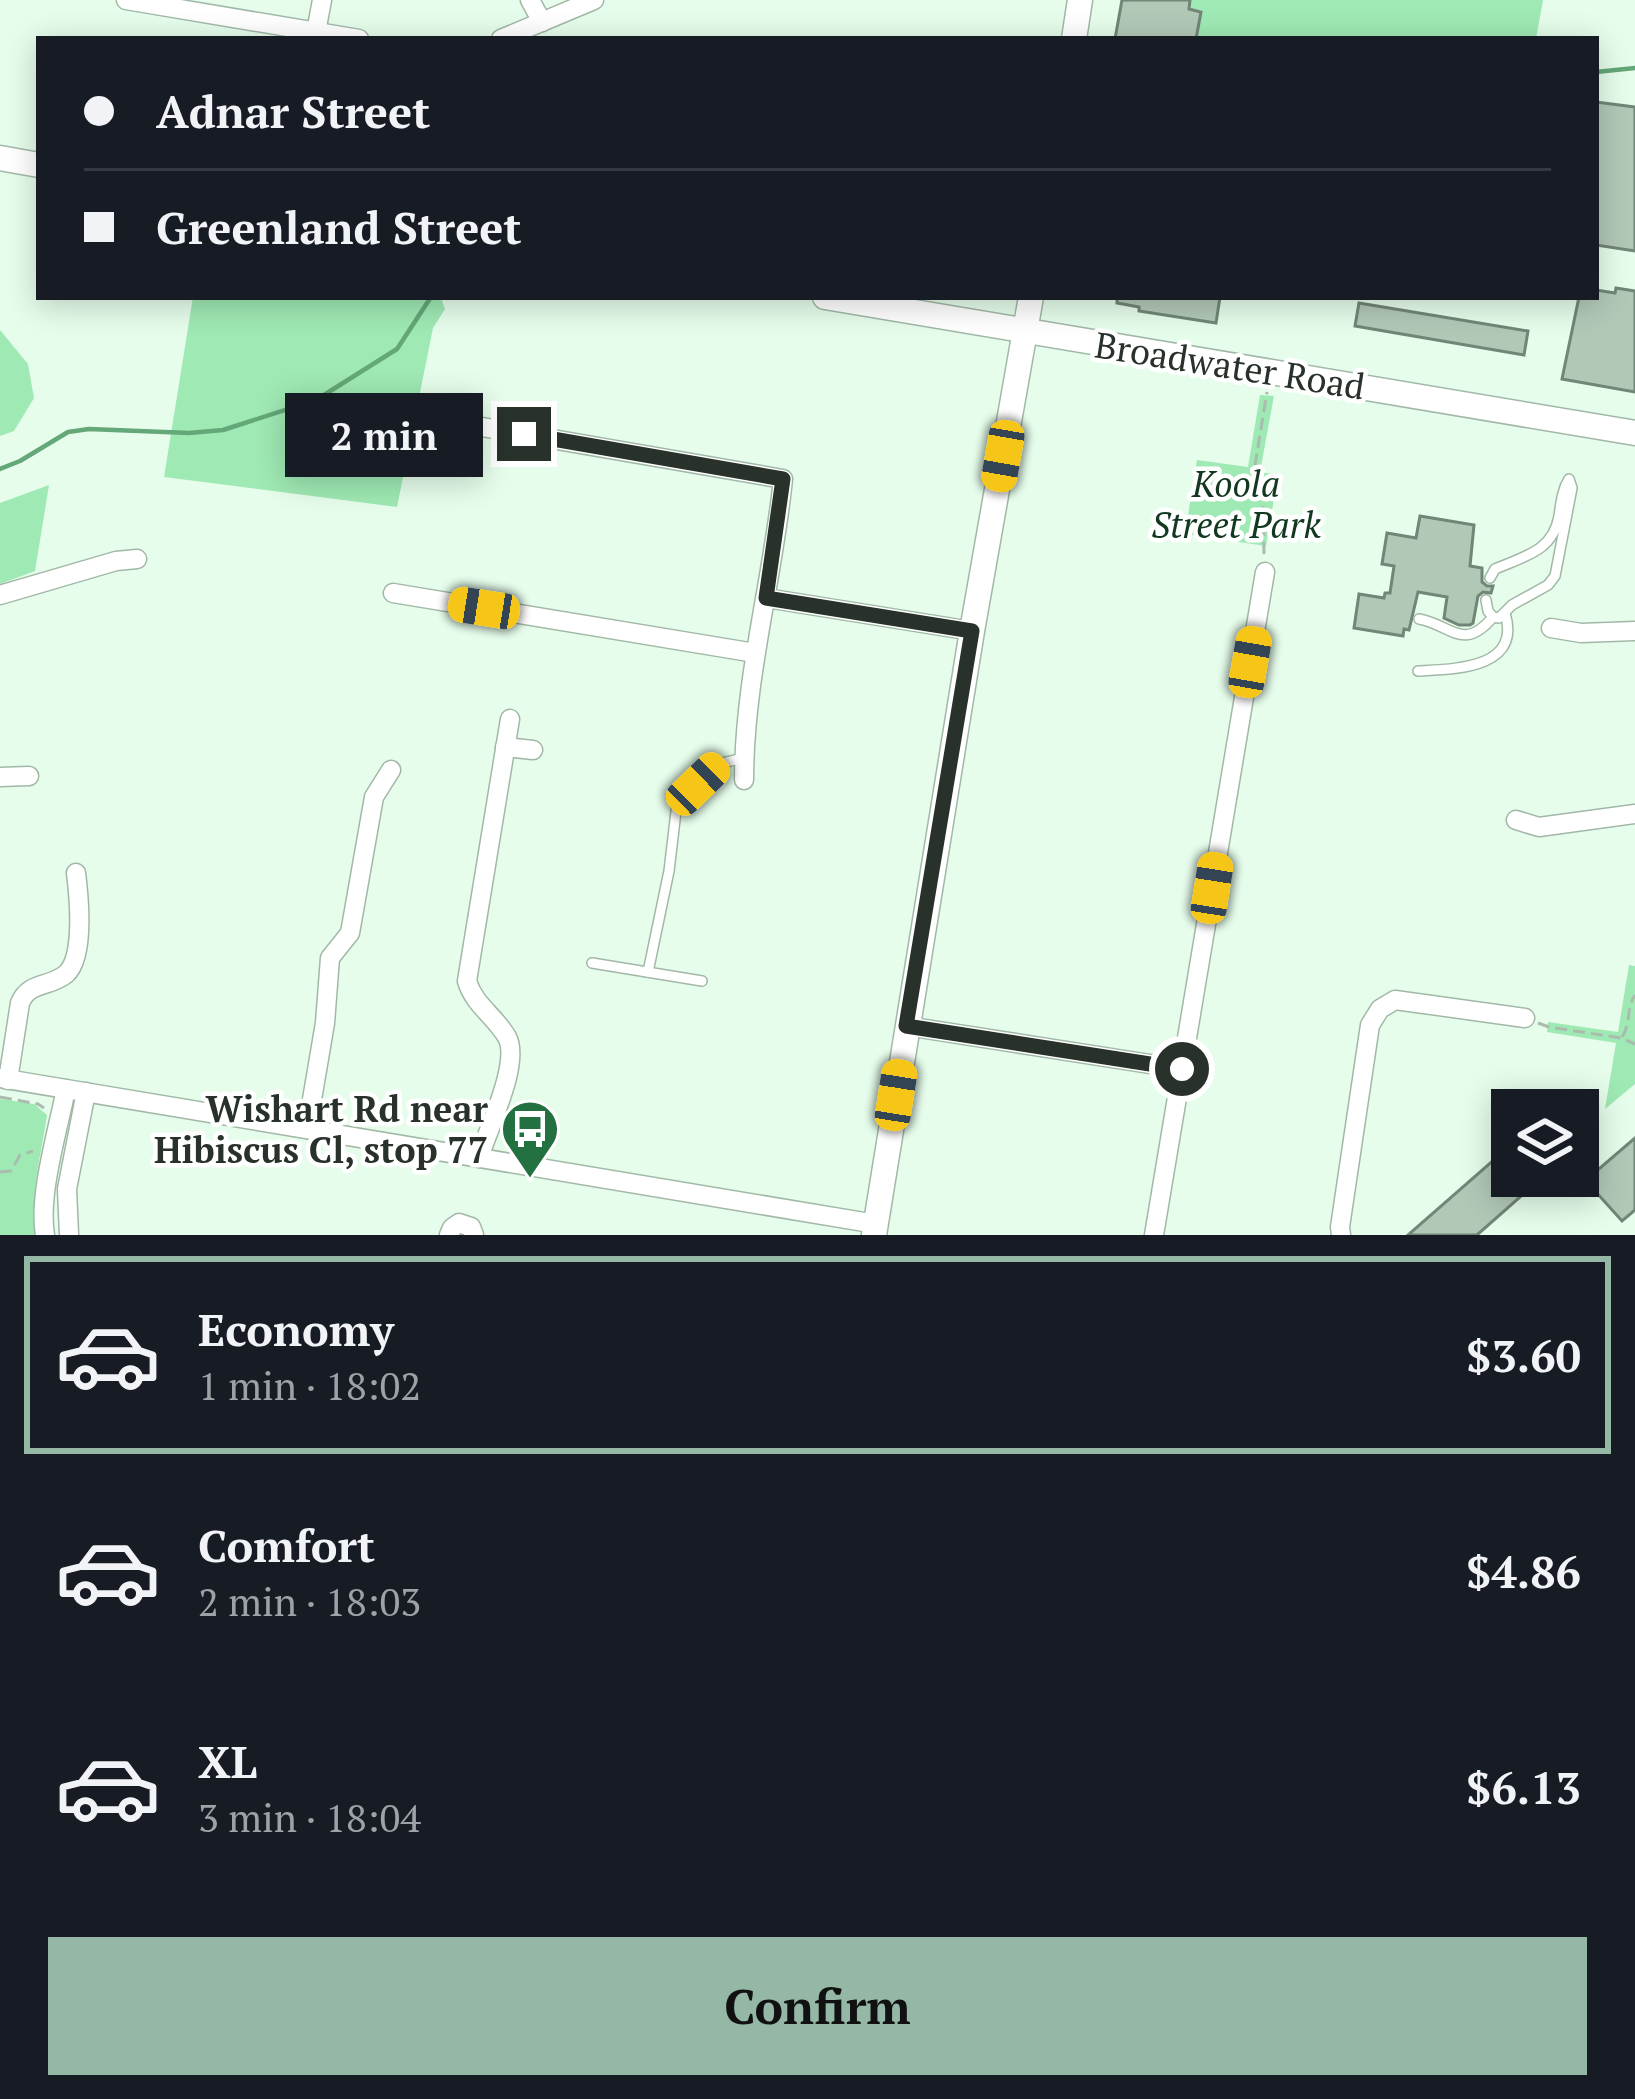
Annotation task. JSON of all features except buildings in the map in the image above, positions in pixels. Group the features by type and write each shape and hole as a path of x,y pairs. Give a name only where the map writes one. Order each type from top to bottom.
{"street":[{"path":"126,0 341,36"},
{"path":"316,32 322,0"},
{"path":"530,0 542,22"},
{"path":"509,36 594,0"},
{"path":"1074,36 1080,0"},
{"path":"0,158 36,164"},
{"name":"Broadwater Road","path":"843,300 1635,433"},
{"path":"76,873 81,907 75,956 69,972 24,993 3,1085 76,1090 875,1230 1031,300"},
{"path":"430,418 783,479 755,653 744,780"},
{"path":"0,595 137,559"},
{"path":"1154,1235 1265,572"},
{"path":"393,593 755,653"},
{"path":"766,598 972,631"},
{"path":"1551,628 1581,633 1635,631"},
{"path":"479,1158 512,1061 506,1035 473,998 467,981 510,719"},
{"path":"505,746 533,750"},
{"path":"307,1129 325,1023 330,958 350,933 374,797 391,770"},
{"path":"0,777 29,776"},
{"path":"1516,820 1539,827 1635,814"},
{"path":"1341,1235 1370,1024 1380,1009 1395,1000 1525,1018"},
{"path":"906,1026 1182,1069"},
{"path":"45,1235 47,1183 76,1090"},
{"path":"69,1235 67,1189 76,1090"},
{"path":"449,1235 459,1223 471,1227 474,1235"}],"lane":[{"path":"1486,600 1488,611 1499,618 1555,576 1572,488 1569,479 1551,541 1496,569 1490,578"},
{"path":"1418,671 1461,668 1492,658 1507,642 1505,614"},
{"path":"1419,619 1464,634 1483,628 1493,617"},
{"path":"648,972 669,871 677,803 718,764 744,758"},
{"path":"592,963 702,981"}],"path":[{"path":"1265,572 1263,501 1254,472 1268,390"},
{"path":"1621,1038 1635,995"},
{"path":"1525,1018 1635,1044"},
{"path":"3,1085 48,1112"},
{"path":"0,1172 11,1172 20,1155 34,1151"}],"green space":[{"path":"1146,0 1543,0 1537,36 1140,36"},
{"path":"193,300 442,300 445,309 433,328 397,507 164,477"},
{"path":"0,330 28,364 34,398 14,431 0,436"},
{"name":"Koola Street Park","path":"1260,395 1274,396 1260,472 1278,475 1266,546 1185,534 1197,460 1248,467"},
{"path":"49,485 35,571 0,584 0,503"},
{"path":"1629,965 1635,966 1635,1084 1605,1109 1616,1043 1547,1032 1548,1022 1618,1032"},
{"path":"0,1099 34,1104 47,1115 35,1191 38,1235 0,1235"}],"waterway":[{"path":"1599,72 1635,68"},
{"path":"0,469 68,432 223,430 316,400 397,349 429,300"}],"place":[{"name":"Wishart Rd near Hibiscus Cl, stop 77","path":"530,1180"}],"route":[{"path":"524,434 783,479 766,598 972,631 906,1026 1182,1069"}]}
